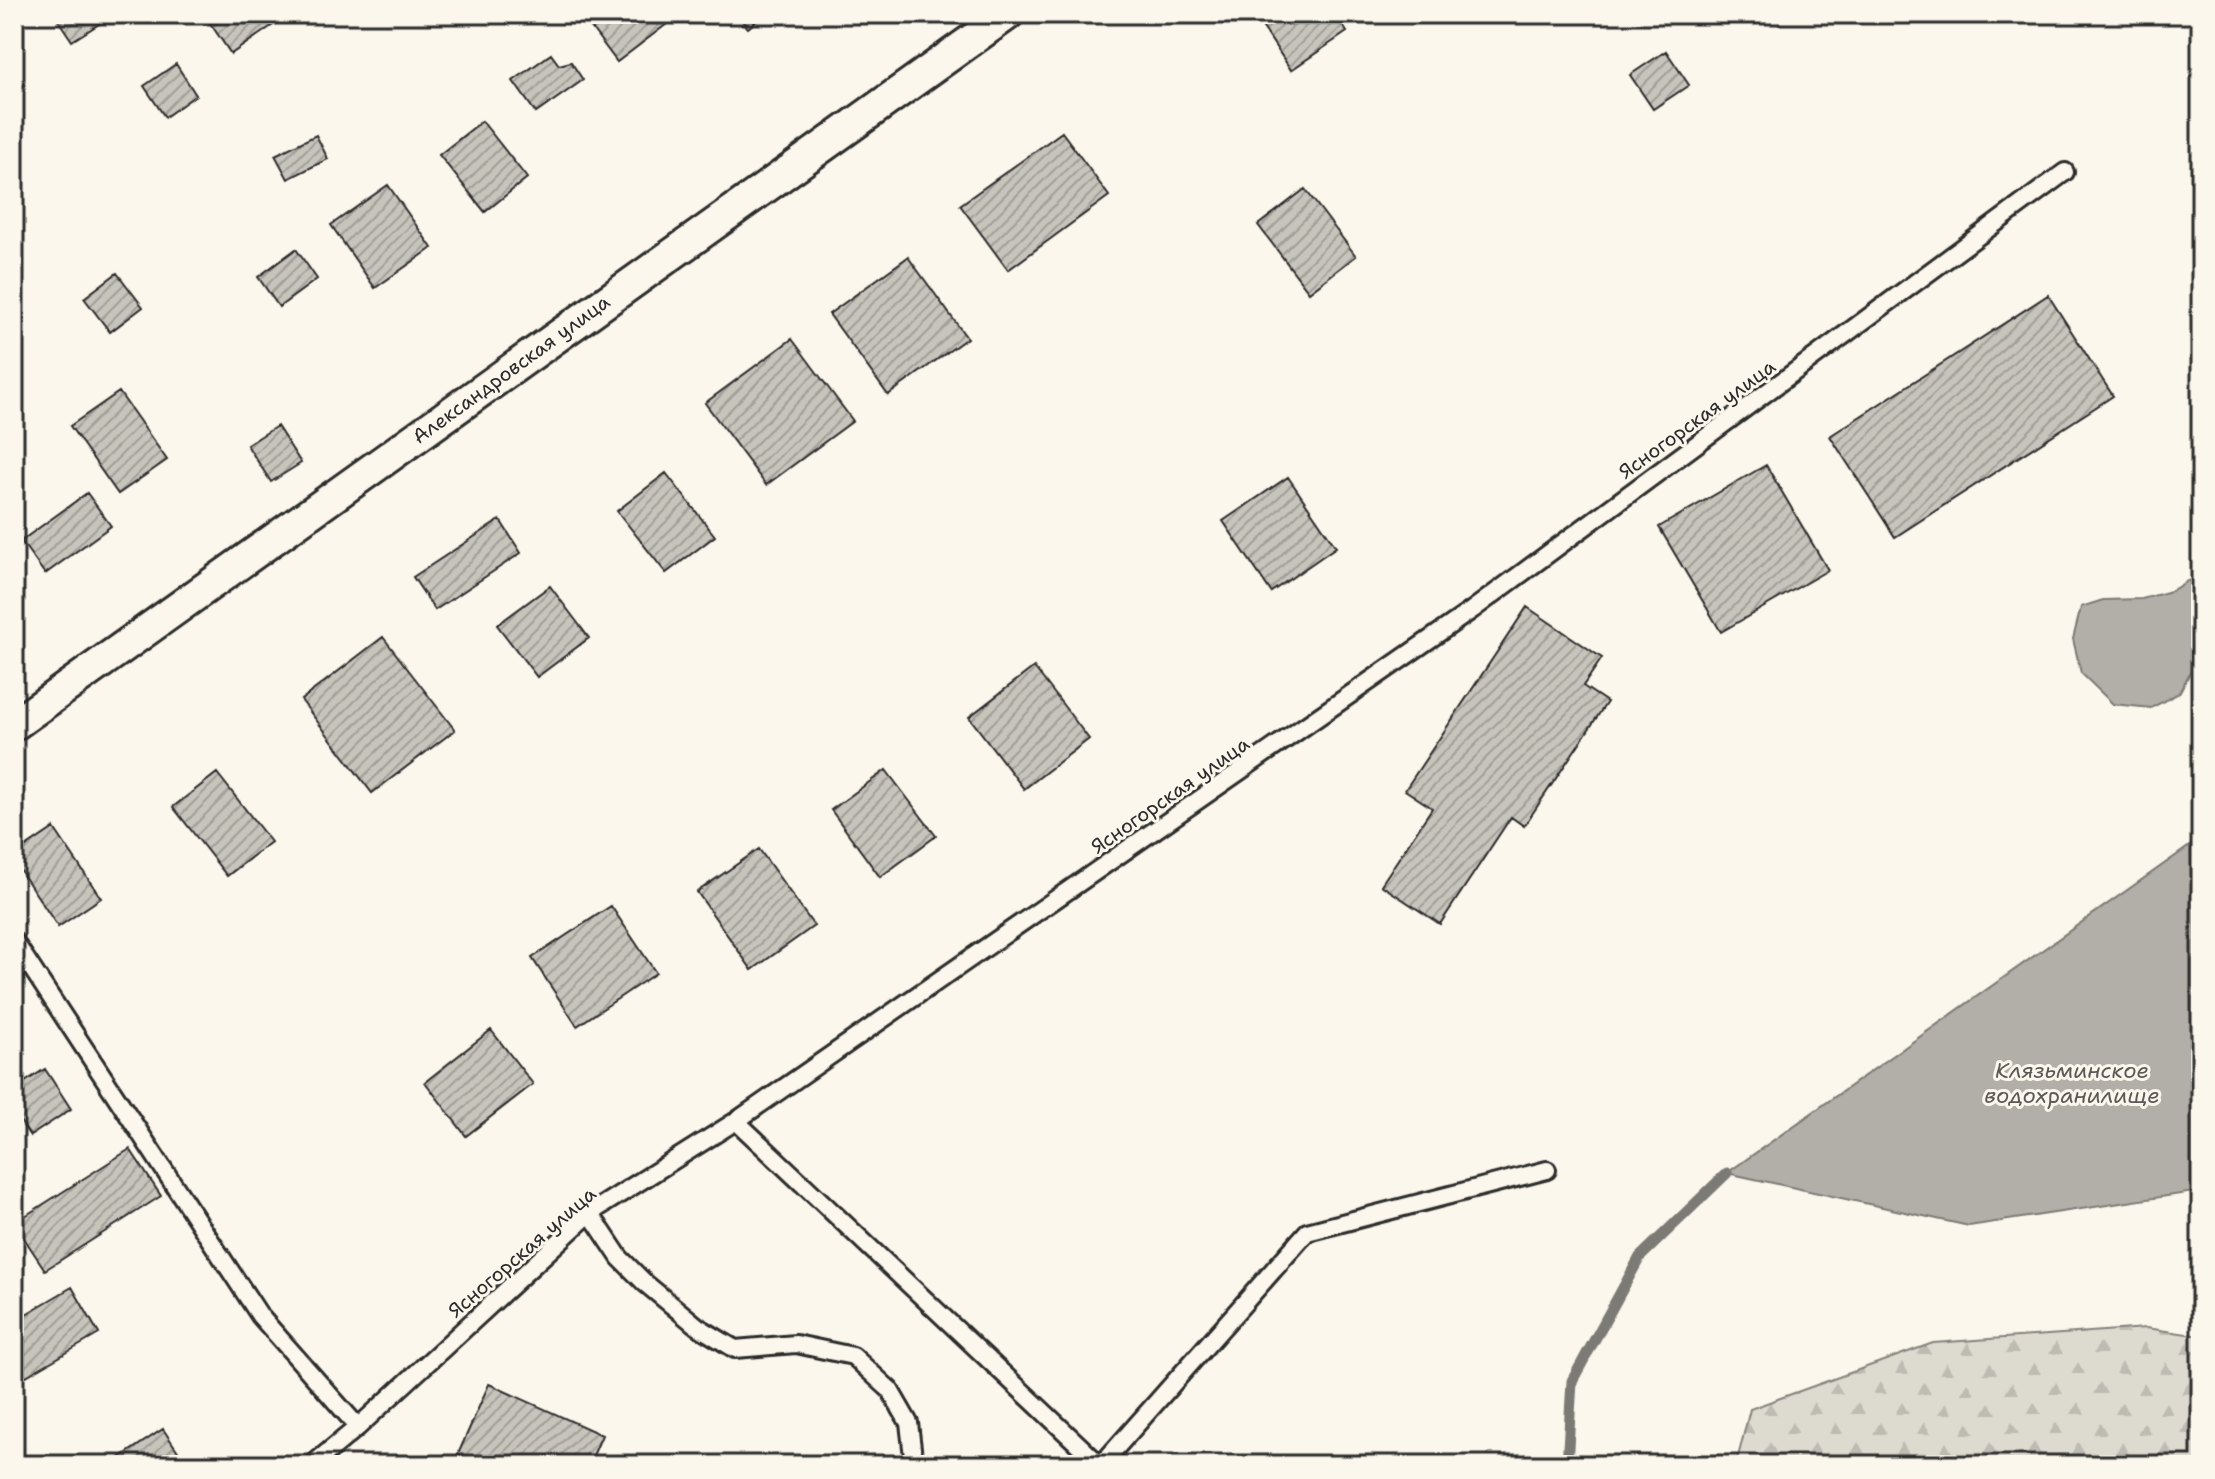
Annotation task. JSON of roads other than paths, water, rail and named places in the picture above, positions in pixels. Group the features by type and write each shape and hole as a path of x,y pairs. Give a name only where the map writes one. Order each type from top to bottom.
{"street":[{"name":"Александровская улица","path":"14,725 1008,14"}],"lane":[{"name":"Ясногорская улица","path":"312,1465 358,1427 590,1213 736,1121 1472,610 2065,172"},
{"path":"14,941 260,1316 358,1427"},
{"path":"736,1121 1100,1465 1307,1232 1547,1170"},
{"path":"590,1213 620,1258 645,1283 697,1326 735,1349 796,1344 853,1356 890,1390 909,1423 914,1465"}],"water":[{"path":"2201,579 2201,624 2193,635 2193,667 2179,693 2151,708 2113,704 2081,673 2073,639 2081,607 2103,600 2142,599 2171,591 2187,581"},
{"name":"Клязьминское водохранилище","path":"2201,838 2201,1191 1969,1226 1727,1173"}],"waterway":[{"path":"1567,1465 1572,1381 1640,1257 1727,1173"}]}
